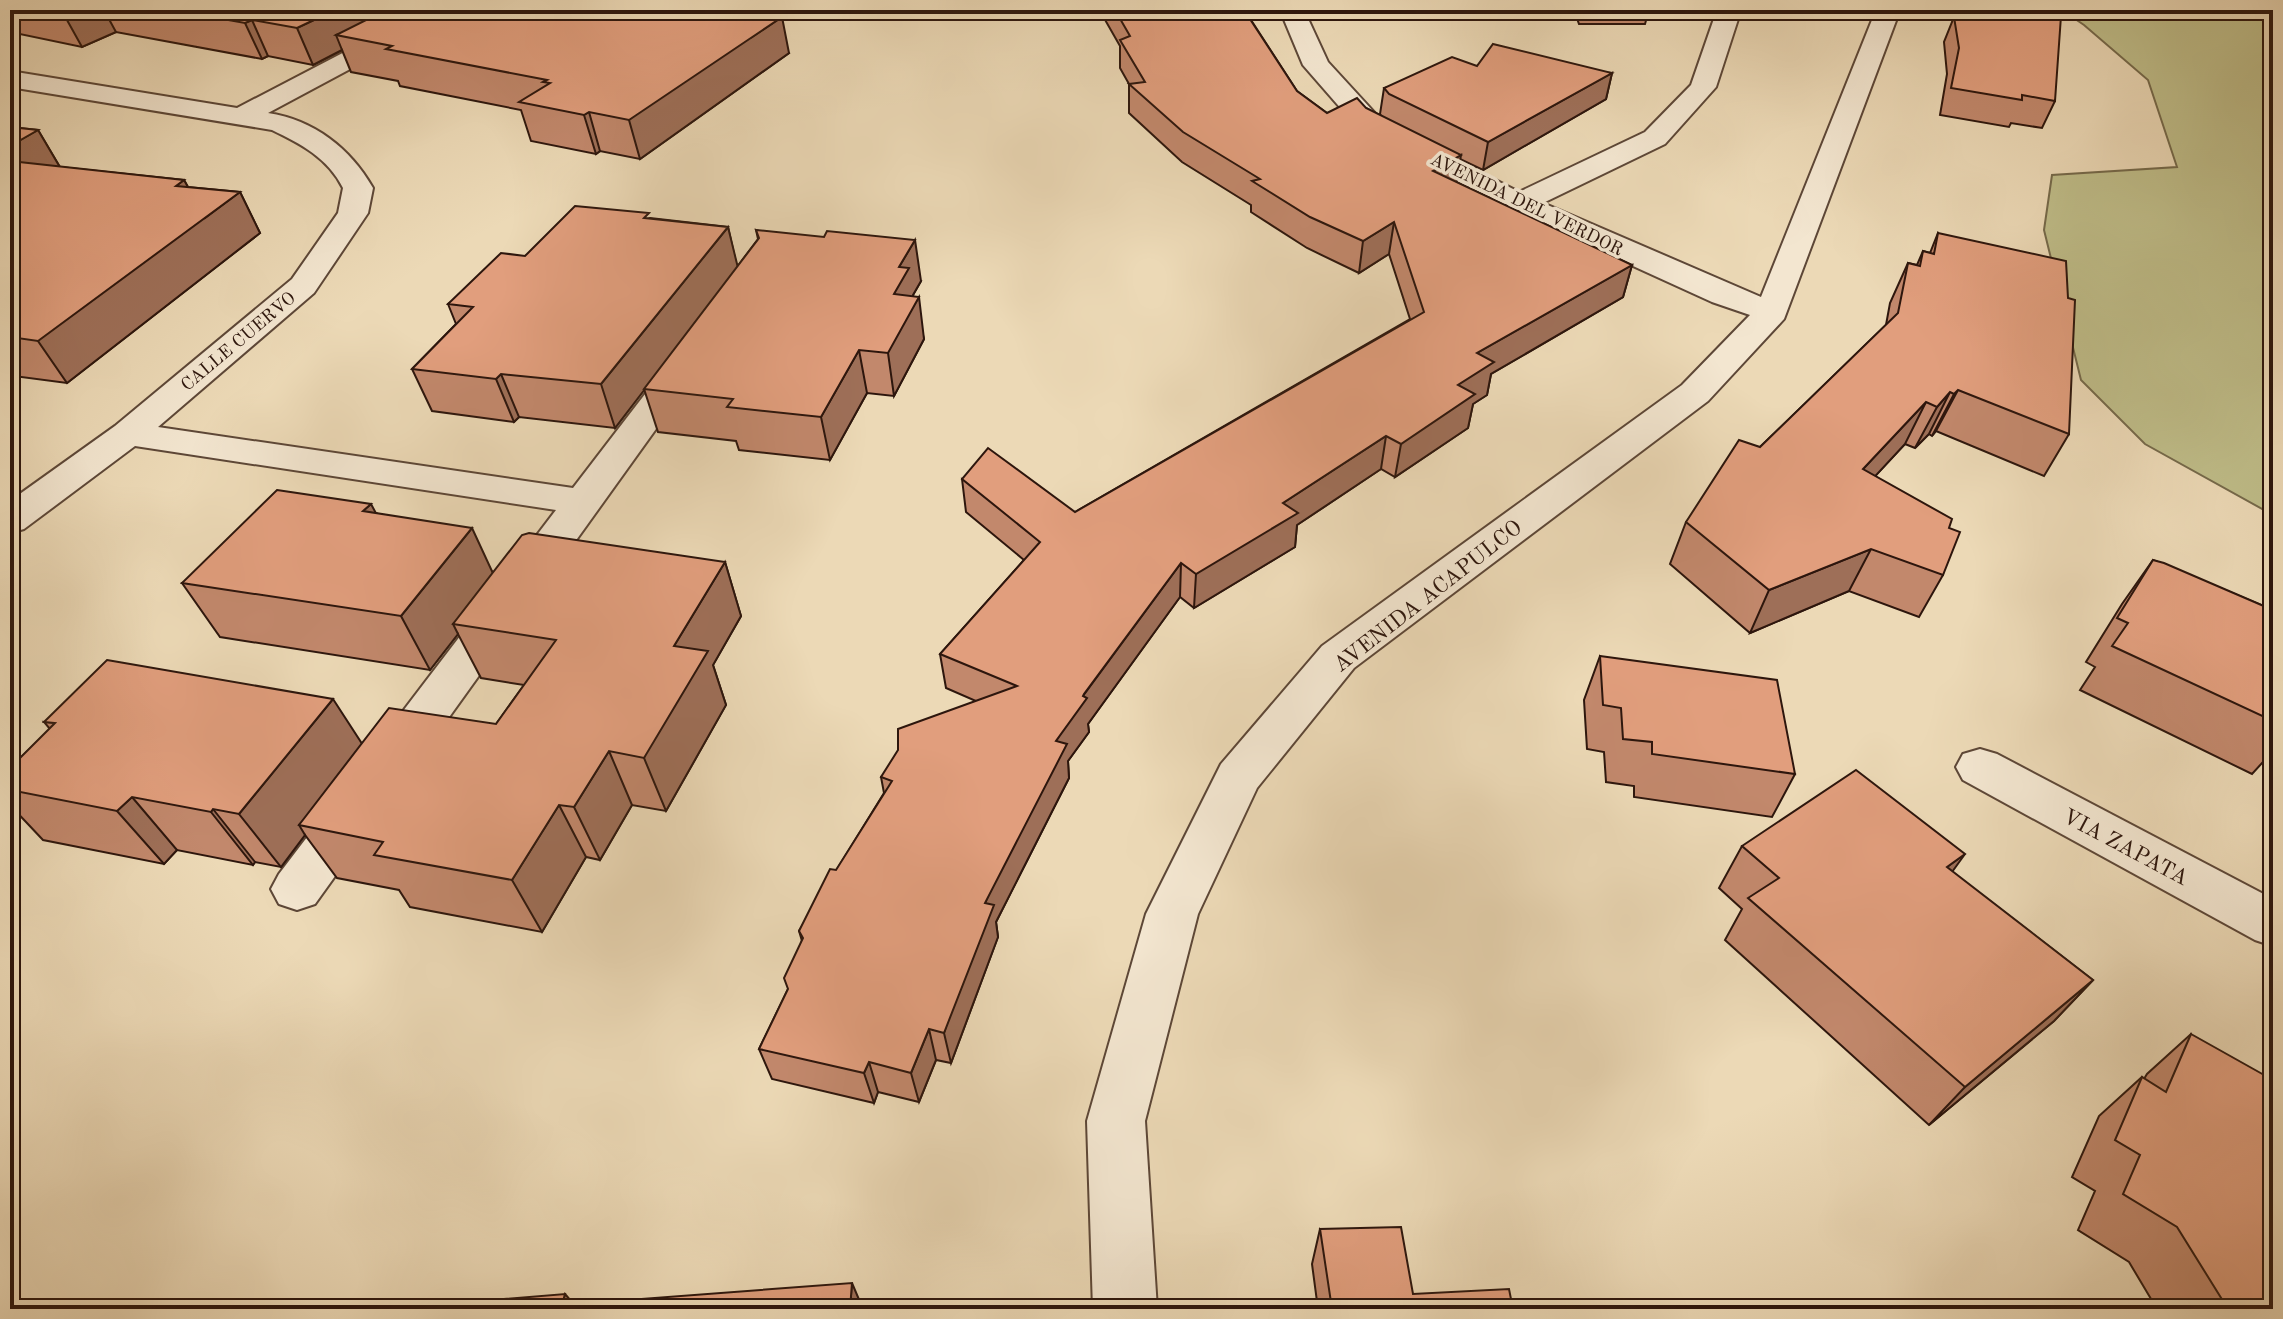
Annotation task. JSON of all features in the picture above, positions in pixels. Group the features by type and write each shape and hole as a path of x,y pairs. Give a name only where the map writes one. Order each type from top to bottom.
{"street":[{"path":"240,117 443,10"},
{"name":"AVENIDA DEL VERDOR","path":"1292,10 1316,65 1374,129 1519,203 1724,295 1772,312"},
{"path":"1519,203 1655,138 1703,87 1729,10"},
{"name":"AVENIDA ACAPULCO","path":"1125,1309 1116,1121 1172,914 1238,777 1338,657 1695,393 1772,312 1888,10"},
{"name":"CALLE CUERVO","path":"10,79 279,123 315,140 337,158 347,168 358,188 353,213 303,286 128,434 10,520"},
{"path":"10,104 45,85"},
{"path":"297,889 713,327"},
{"path":"128,434 583,502"},
{"name":"VIA ZAPATA","path":"1980,767 2273,924"}],"shaded area":[{"path":"2062,10 2273,10 2273,515 2145,444 2081,380 2044,230 2052,175 2177,167 2148,80"}],"building":[{"path":"172,10 335,10 297,28 252,20 245,23"},
{"path":"386,10 743,10 782,17 629,120 519,102 550,83 543,82 547,80 386,49 392,46 336,35"},
{"path":"1115,10 1247,10 1297,91 1327,113 1357,98 1366,108 1461,155 1433,171 1632,265 1477,353 1494,362 1458,385 1475,394 1401,444 1386,436 1283,503 1298,513 1196,574 1181,563 1084,694 1087,698 1056,741 1067,744 985,903 994,905 944,1033 929,1029 911,1073 869,1062 864,1073 759,1049 788,989 784,978 803,938 799,931 830,869 836,870 892,781 881,777 898,750 898,729 1017,686 940,654 1040,542 962,479 988,448 1075,512 1424,312 1394,222 1363,241 1310,217 1252,181 1260,179 1183,132 1129,84 1145,82 1120,40 1130,36"},
{"path":"1988,10 2061,16 2055,101 2022,95 2022,100 1951,88 1959,48 1954,17 1959,17 1958,11 1989,15"},
{"path":"1493,44 1612,73 1488,142 1389,94 1384,88 1452,57 1477,66"},
{"path":"10,127 38,130 10,146"},
{"path":"10,161 184,180 176,186 240,192 38,341 10,337"},
{"path":"575,206 649,213 644,218 728,227 601,384 501,374 496,379 412,369 473,307 448,304 501,253 525,256"},
{"path":"756,230 824,237 827,231 915,240 899,267 909,268 894,294 919,297 888,353 859,350 821,417 727,407 733,399 644,389 759,238"},
{"path":"1938,233 2066,261 2068,298 2075,300 2069,434 1958,390 1954,394 1950,392 1937,407 1926,402 1863,469 1952,519 1949,528 1960,532 1943,575 1871,549 1769,590 1686,522 1739,440 1760,447 1898,313 1908,263 1920,266 1923,251 1934,254"},
{"path":"277,490 371,504 363,511 472,528 401,616 182,583"},
{"path":"529,533 725,562 674,646 708,651 644,758 609,751 574,807 559,805 512,880 374,855 383,842 299,825 389,708 496,724 556,640 453,624 522,535"},
{"path":"2153,560 2273,610 2273,721 2112,646 2128,623 2117,618"},
{"path":"1600,656 1777,680 1795,774 1652,754 1652,742 1623,739 1621,708 1603,705"},
{"path":"107,660 333,699 239,814 213,809 211,812 132,797 117,811 10,790 10,768 55,723 44,722"},
{"path":"1856,770 1965,854 1947,867 2093,980 1965,1087 1748,898 1779,878 1742,846"},
{"path":"2191,1034 2273,1080 2273,1309 2228,1309 2177,1227 2123,1194 2140,1155 2115,1140 2142,1077 2166,1092"},
{"path":"1401,1227 1413,1294 1509,1289 1513,1309 1332,1309 1320,1229"},
{"path":"852,1283 850,1309 490,1309 492,1300 565,1294 562,1305"}]}
